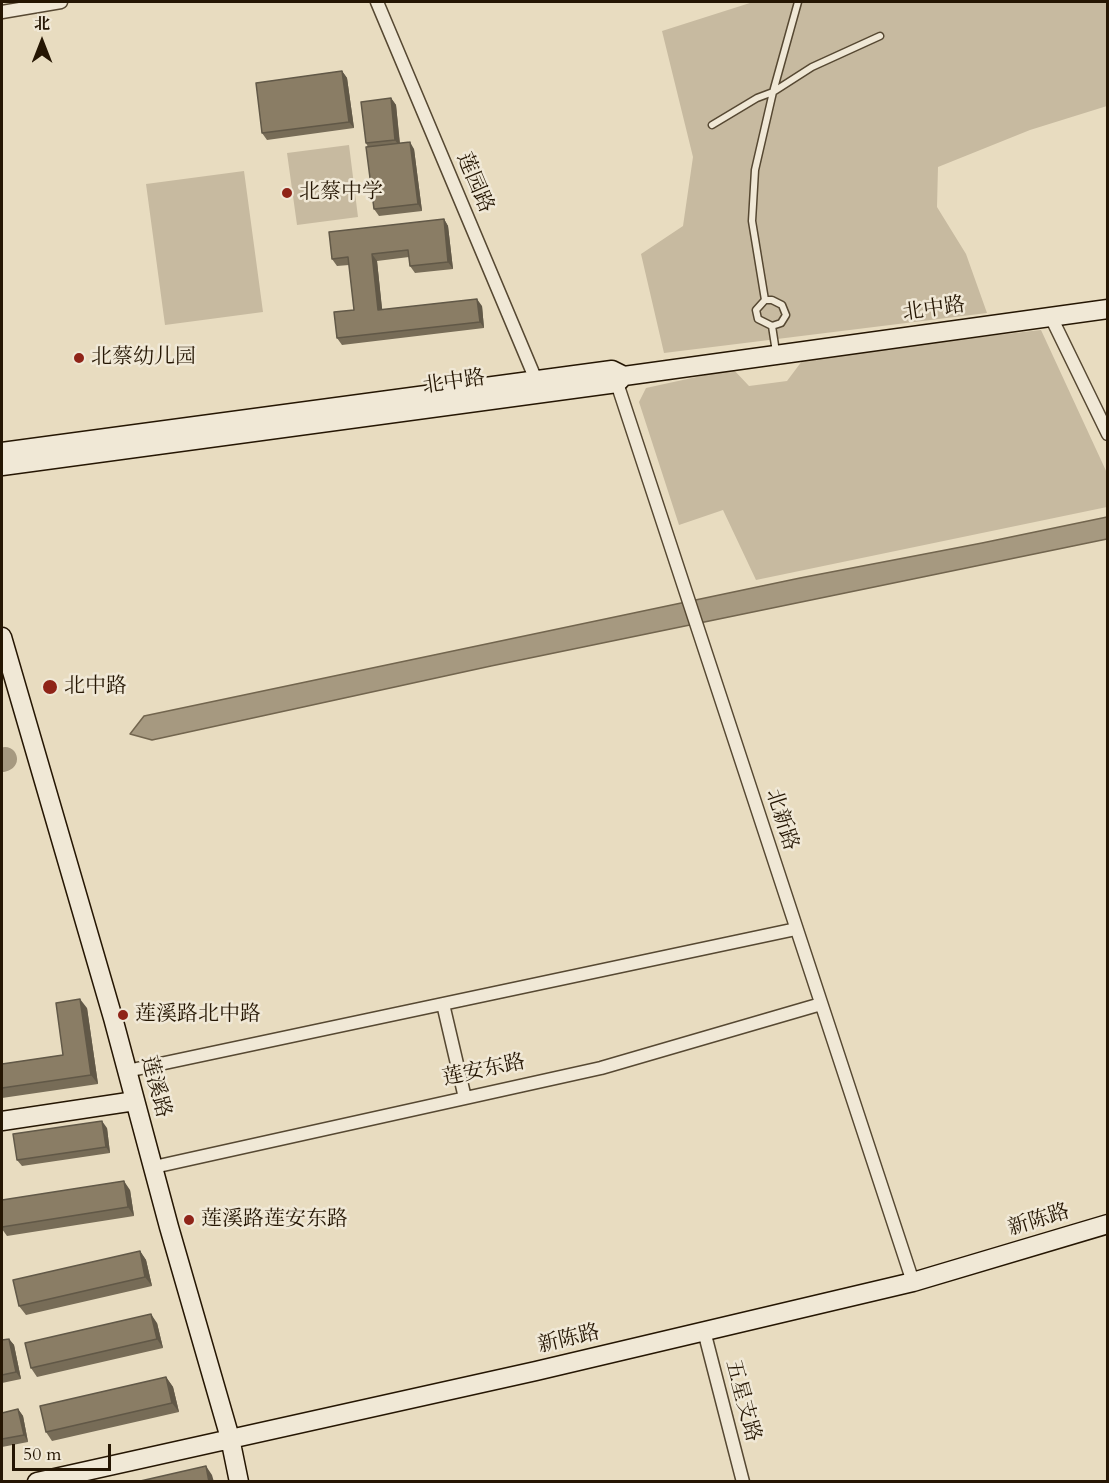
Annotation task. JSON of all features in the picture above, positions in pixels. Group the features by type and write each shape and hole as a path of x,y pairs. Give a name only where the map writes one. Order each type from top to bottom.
{"street":[{"path":"2,12 61,2"},
{"name":"莲园路","path":"377,2 536,380"},
{"name":"北中路","path":"2,466 618,376 1107,309"},
{"path":"1051,317 1107,434"},
{"name":"北中路","path":"2,452 536,380 618,376"},
{"name":"北新路","path":"618,376 698,632 913,1282"},
{"name":"莲溪路","path":"2,637 68,858 230,1438 239,1482"},
{"path":"127,1071 796,929"},
{"path":"443,1004 465,1098"},
{"name":"莲安东路","path":"154,1167 632,1061 820,1004"},
{"path":"2,1121 135,1101"},
{"name":"新陈路","path":"37,1482 913,1282 1107,1224"},
{"name":"五星支路","path":"704,1331 743,1482"}],"lane":[{"path":"765,300 752,221 755,170 773,92 798,2"},
{"path":"712,125 757,98 773,92 812,67 880,36"},
{"path":"765,300 772,300 782,305 786,315 781,322 772,326 758,319 756,310 765,300"},
{"path":"772,326 776,355"}],"shaded area":[{"path":"753,2 1107,2 1107,106 1030,130 938,167 937,207 966,254 987,313 664,353 641,254 683,226 693,157 662,31"},
{"path":"349,145 358,217 297,225 287,153"},
{"path":"244,171 263,312 165,325 146,184"},
{"path":"1041,330 1107,473 1107,507 756,580 723,510 679,525 639,402 646,388 733,369 749,386 787,381 805,357"},
{"path":"1107,517 1107,539 491,666 152,740 130,734 144,716 800,578"}],"building":[{"path":"342,71 349,122 262,133 256,83"},
{"path":"391,98 395,140 366,143 361,102"},
{"path":"410,142 418,204 374,209 366,147"},
{"path":"444,219 448,262 410,266 408,250 372,254 378,310 477,299 480,322 337,338 334,312 354,310 348,257 332,259 329,232"},
{"path":"80,999 91,1075 2,1088 2,1064 63,1055 56,1003"},
{"path":"102,1121 106,1147 17,1160 13,1134"},
{"path":"124,1181 128,1207 2,1227 2,1200"},
{"path":"140,1251 145,1277 19,1306 13,1280"},
{"path":"151,1314 157,1339 31,1368 25,1343"},
{"path":"9,1339 16,1372 2,1375 2,1340"},
{"path":"166,1377 172,1403 46,1432 40,1406"},
{"path":"18,1409 24,1435 2,1439 2,1413"},
{"path":"206,1466 209,1482 136,1482"}],"place":[{"name":"北蔡中学","path":"287,193"},
{"name":"北蔡幼儿园","path":"79,358"},
{"name":"北中路","path":"50,687"},
{"name":"莲溪路北中路","path":"123,1015"},
{"name":"莲溪路莲安东路","path":"189,1220"}]}
